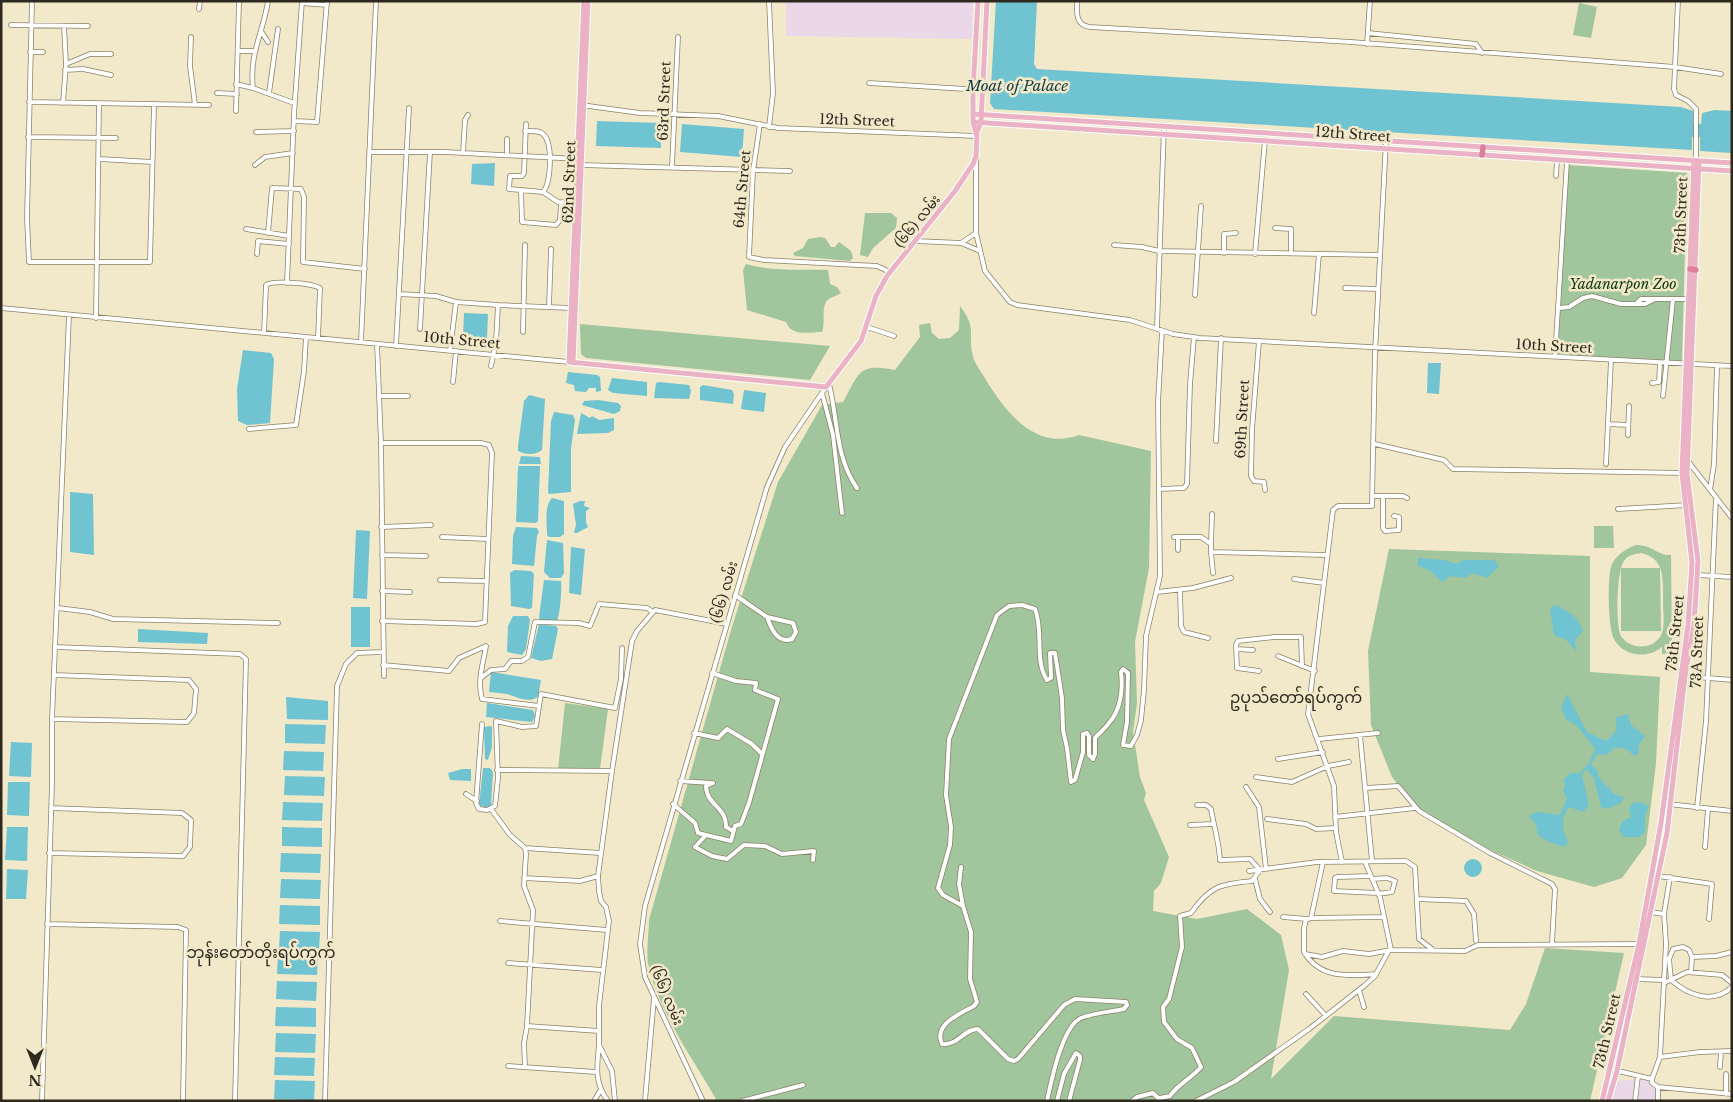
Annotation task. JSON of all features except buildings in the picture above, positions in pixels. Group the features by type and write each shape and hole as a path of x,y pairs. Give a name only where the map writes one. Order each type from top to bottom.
{"highway":[{"path":"1482,154 1483,147"}],"main road":[{"name":"62nd Street","path":"571,362 584,1"},
{"name":"62nd Street","path":"581,105 588,1"},
{"name":"(၆၆) လမ်း","path":"977,134 972,122 978,1"},
{"name":"(၆၆) လမ်း","path":"827,386 859,345 867,327 876,296 890,272 964,180 976,156 977,134 981,122 987,1"},
{"name":"12th Street","path":"973,114 1164,126 1566,161 1732,171"},
{"name":"12th Street","path":"972,122 1265,140 1483,147 1732,163"},
{"name":"62nd Street","path":"577,203 581,165 579,159"},
{"name":"73th Street","path":"1608,1101 1617,1071 1636,979 1664,804 1689,607 1692,563 1685,460 1690,365 1696,160"},
{"name":"62nd Street","path":"572,326 571,308 576,249"},
{"name":"10th Street","path":"571,362 827,386"},
{"name":"73th Street","path":"1602,1101 1650,912 1672,805 1685,676 1694,625 1697,575 1696,547 1687,505"}],"street":[{"path":"32,1 27,260 30,263 150,262 154,104"},
{"path":"199,9 200,1"},
{"path":"236,111 239,1"},
{"path":"253,88 252,65 254,51 268,1"},
{"path":"361,342 376,1"},
{"path":"769,1 773,93 769,126"},
{"path":"1077,1 1078,21 1084,26 1674,66 1721,74"},
{"path":"1367,44 1370,1"},
{"path":"1678,1 1674,66 1675,94 1692,104 1697,110 1696,160"},
{"path":"287,283 294,103 302,2 327,3 318,122 294,120"},
{"path":"11,25 88,26"},
{"path":"64,26 66,64 64,103"},
{"path":"269,93 278,29"},
{"path":"261,31 268,42"},
{"path":"1368,33 1476,44 1482,53"},
{"path":"191,37 190,66 194,105"},
{"name":"63rd Street","path":"672,166 678,37"},
{"path":"1438,40 1438,50"},
{"path":"238,51 254,51"},
{"path":"30,52 43,52"},
{"path":"66,64 90,54 112,54"},
{"path":"65,70 83,70 111,75"},
{"path":"868,83 982,90"},
{"path":"236,84 269,93 294,103"},
{"path":"218,93 237,94"},
{"path":"29,102 209,105"},
{"path":"96,318 99,103"},
{"name":"12th Street","path":"581,105 640,113 674,112 738,119 769,126 977,134"},
{"path":"396,346 409,108"},
{"path":"463,153 465,120 468,114"},
{"path":"526,124 523,176 510,176 509,189 543,192 561,203 577,203"},
{"name":"64th Street","path":"760,124 753,171 749,257 764,260 877,266 890,272"},
{"path":"1157,328 1164,126"},
{"path":"256,132 294,131"},
{"path":"526,131 544,134 550,158 548,184 543,192"},
{"path":"28,138 116,138"},
{"path":"507,139 507,155"},
{"path":"1255,254 1265,140"},
{"path":"1342,862 1336,828 1334,786 1323,752 1309,719 1326,555 1335,508 1372,506 1375,444 1375,348 1386,144"},
{"path":"369,152 463,153 579,159"},
{"path":"420,329 430,152"},
{"path":"255,165 265,156 293,153"},
{"path":"962,906 943,895 938,888 950,845 950,827 946,799 947,749 955,722 981,661 995,619 1002,610 1022,605 1035,609 1039,624 1041,657 1048,680 1051,678 1050,654 1055,653 1062,698 1063,730 1071,782 1075,780 1083,752 1083,734 1088,734 1089,755 1093,759 1095,754 1095,738 1112,721 1116,713 1122,691 1121,672 1124,669 1128,673 1128,692 1127,722 1123,744 1126,747 1131,746 1137,736 1144,690 1146,636 1160,576 1158,402 1162,331 1130,320 1013,304 986,274 980,251 976,233 976,156"},
{"path":"98,159 152,162"},
{"path":"1556,176 1557,160"},
{"path":"1555,357 1566,161"},
{"path":"581,165 672,166 753,171 790,171"},
{"path":"268,233 272,188 300,189 303,193 302,260 328,266 365,269"},
{"path":"521,190 522,222 556,225 560,220 561,203"},
{"path":"1195,295 1201,206"},
{"path":"1275,228 1291,229 1290,253"},
{"path":"246,229 289,236"},
{"path":"961,243 976,233"},
{"path":"1224,253 1224,234 1236,233"},
{"path":"915,241 961,243 980,251"},
{"path":"257,254 258,242 289,244"},
{"path":"523,332 525,244"},
{"path":"1114,245 1159,251 1380,255"},
{"path":"550,307 551,249"},
{"path":"1314,314 1319,254"},
{"path":"264,333 266,285 268,283 287,283 320,288 318,338"},
{"path":"1345,288 1378,289"},
{"path":"399,294 439,296 456,302 498,306 571,308"},
{"path":"1559,308 1569,307 1583,298 1592,296 1618,303 1633,304 1645,304 1652,299 1691,299"},
{"path":"1652,384 1659,382 1673,298"},
{"path":"450,351 456,302"},
{"path":"491,366 498,306"},
{"name":"10th Street","path":"1,308 571,362"},
{"path":"42,1101 46,924 50,853 52,719 70,315"},
{"path":"867,327 894,336"},
{"name":"10th Street","path":"1162,331 1194,337 1259,341 1732,366"},
{"path":"249,430 296,425 304,371 306,337"},
{"path":"1159,489 1184,488 1188,484 1190,392 1194,337"},
{"path":"1216,440 1221,338"},
{"name":"69th Street","path":"1259,341 1252,430 1251,476 1254,481 1264,482 1264,490"},
{"path":"377,344 381,443 382,652 384,676"},
{"path":"453,382 456,351"},
{"path":"1606,464 1611,360"},
{"path":"1663,363 1663,396"},
{"path":"1710,490 1714,464 1714,366"},
{"path":"827,386 835,409 842,460 857,488"},
{"name":"(၆၆) လမ်း","path":"704,1101 654,998 644,971 640,933 645,906 673,804 735,595 778,459 827,386"},
{"path":"822,393 833,435 842,513"},
{"path":"379,396 408,396"},
{"path":"1628,435 1629,406"},
{"path":"1608,424 1628,425"},
{"path":"381,443 490,445 492,454 484,623 382,621"},
{"path":"1375,444 1444,460 1453,469 1685,474"},
{"path":"1685,460 1732,518"},
{"path":"1372,496 1404,496 1407,498"},
{"path":"1383,496 1383,528 1385,531 1399,530 1399,517 1394,516"},
{"name":"73A Street","path":"1697,808 1706,721 1716,497"},
{"path":"1618,508 1687,505"},
{"path":"1212,514 1211,552 1213,573"},
{"path":"381,527 431,525"},
{"path":"442,537 488,539"},
{"path":"1178,550 1176,537 1201,537 1211,544"},
{"path":"1211,552 1326,555"},
{"path":"382,555 426,556"},
{"path":"1697,575 1732,577"},
{"path":"1157,592 1180,590 1231,578"},
{"path":"1294,578 1324,582"},
{"path":"440,580 487,581"},
{"path":"1180,590 1181,626 1184,632 1208,638"},
{"path":"382,591 410,592"},
{"path":"735,595 767,617 789,622 796,626 796,632 792,639 785,640 777,636 767,617"},
{"path":"481,678 491,670 506,669 511,661 522,661 528,657 535,622 579,623 590,626 599,604 647,608 653,612 727,624"},
{"path":"58,608 90,612 113,619 278,624"},
{"path":"608,1101 600,1090 596,1072 602,970 608,915 601,901 598,876 600,853 632,641 637,631 653,612"},
{"path":"1259,671 1237,668 1236,649 1238,641 1274,636 1301,637 1302,666"},
{"path":"383,665 449,671 459,658 486,646 480,669 479,688 482,699 539,706"},
{"path":"56,647 240,654 246,659 235,1101"},
{"path":"491,809 495,803 497,770 496,720 522,728 536,726 541,694 615,708 621,679 622,648"},
{"path":"1236,649 1253,650"},
{"path":"325,1101 337,686 346,664 357,653 382,652"},
{"path":"1278,656 1315,671"},
{"path":"673,804 695,823 698,833 731,841 735,826 741,824 749,803 778,699 755,690 756,683 736,682 712,673"},
{"path":"52,719 187,722 194,713 196,689 189,680 54,675"},
{"path":"1685,676 1732,680"},
{"path":"482,724 476,804 479,809 491,809"},
{"path":"694,733 718,738 727,729 752,744 762,754"},
{"path":"1318,739 1378,733"},
{"path":"1360,735 1372,861"},
{"path":"1278,759 1323,752"},
{"path":"1256,777 1292,782 1328,766 1349,762"},
{"path":"497,770 612,771"},
{"path":"680,781 713,783 706,786 706,794 727,818 726,827 733,831"},
{"path":"1365,788 1397,785 1415,808 1482,848 1553,886 1552,943"},
{"path":"1246,787 1259,807 1266,869"},
{"path":"466,794 477,801"},
{"path":"1664,804 1732,811"},
{"path":"1197,805 1206,805 1211,809 1212,824 1217,833 1220,860 1250,859 1260,870"},
{"path":"50,853 183,856 190,847 191,820 182,813 51,808"},
{"path":"1335,817 1415,808"},
{"path":"491,809 510,835 524,848 600,853"},
{"path":"1705,847 1708,809"},
{"path":"1266,819 1306,824 1313,828 1336,828"},
{"path":"1190,825 1212,824"},
{"path":"706,835 695,847 712,856 728,859 744,845 765,846 782,854 808,850 814,851 813,860"},
{"path":"524,848 525,892 532,910 531,964 524,1043 525,1067"},
{"path":"1249,871 1323,862 1406,861 1412,864 1416,874 1419,939 1433,950"},
{"path":"1323,862 1309,919 1304,928 1305,954 1320,969 1329,973 1343,975 1376,974"},
{"path":"1196,1101 1234,1082 1326,1016 1376,974 1389,951 1378,893 1366,862"},
{"path":"961,867 958,876 962,906 971,932 970,976 977,1002 974,1006 944,1024 940,1034 942,1044 950,1044 968,1031 978,1028 1008,1059 1014,1061 1018,1059 1064,1005 1071,1000 1126,1002 1127,1005 1124,1009 1083,1017 1073,1024 1058,1058 1047,1101"},
{"path":"1260,870 1255,879 1256,891 1270,912"},
{"path":"524,878 580,881 598,876"},
{"path":"1658,876 1712,884 1709,919"},
{"path":"1372,877 1387,878 1395,881 1393,891 1378,893 1334,891 1335,878 1372,877"},
{"path":"1670,877 1664,914 1666,944 1660,1057 1652,1084 1658,1087 1732,1094"},
{"path":"1132,1101 1137,1097 1153,1093 1160,1100 1170,1096 1175,1088 1191,1078 1201,1066 1192,1048 1177,1039 1164,1022 1163,1007 1169,999 1182,947 1180,916 1189,914 1201,897 1218,886 1255,879"},
{"path":"1417,899 1466,901 1474,914 1476,941"},
{"path":"1650,912 1664,914"},
{"path":"1282,917 1309,919 1384,917"},
{"path":"500,921 607,930"},
{"path":"46,924 178,927 186,930 183,1101"},
{"path":"1305,954 1322,957 1343,951 1370,954 1389,951 1465,951 1478,945 1552,943 1641,944"},
{"path":"1671,980 1670,959 1673,949 1678,947 1687,948 1692,956 1691,972"},
{"path":"1692,956 1716,956 1732,952"},
{"path":"508,963 602,970"},
{"path":"1636,979 1664,982 1691,972 1722,974 1732,983"},
{"path":"1671,980 1687,992 1703,997 1718,996 1732,987"},
{"path":"1359,990 1364,1006"},
{"path":"1306,994 1326,1016"},
{"path":"645,1101 654,998"},
{"path":"527,1026 599,1031"},
{"path":"599,1045 612,1071 615,1101"},
{"path":"1660,1057 1700,1052 1732,1051"},
{"path":"1720,1067 1721,1052"},
{"path":"1057,1101 1064,1074 1076,1053 1080,1056 1080,1060 1071,1084 1069,1101"},
{"path":"508,1066 596,1072"},
{"path":"1610,1070 1652,1079"},
{"path":"1726,1074 1726,1094"},
{"path":"1635,1101 1638,1076"},
{"path":"742,1101 803,1085"},
{"path":"1658,1087 1658,1101"},
{"path":"594,1101 600,1090"}],"shaded area":[{"path":"786,1 973,1 972,39 786,36"},
{"path":"1636,1079 1661,1083 1661,1101 1608,1101 1618,1081"}],"green space":[{"path":"1579,3 1597,7 1591,38 1573,35"},
{"name":"Yadanarpon Zoo","path":"1568,165 1687,173 1682,361 1557,356"},
{"path":"865,213 891,213 897,218 896,228 873,248 868,257 860,255"},
{"path":"825,238 831,247 835,247 839,242 851,251 853,258 850,261 795,256 793,253 803,248 808,239"},
{"path":"746,264 776,269 828,270 830,284 837,287 841,293 826,301 822,332 796,332 786,322 747,310 743,270"},
{"path":"960,306 969,321 971,349 975,363 1003,405 1024,426 1049,438 1063,439 1079,435 1151,451 1149,568 1135,642 1137,703 1133,732 1140,777 1146,793 1144,800 1169,857 1161,883 1154,891 1153,911 1197,919 1247,909 1281,935 1289,970 1271,1079 1334,1016 1510,1030 1526,1004 1545,948 1624,953 1590,1101 717,1101 668,1017 653,981 648,963 647,947 649,920 731,630 778,482 822,405 843,402 857,377 867,369 883,368 895,370 920,337 919,325 930,323 932,333 939,339 950,338 959,330"},
{"path":"580,324 830,346 810,380 586,358 581,354"},
{"path":"1594,526 1613,526 1614,548 1594,548"},
{"path":"1636,545 1642,545 1662,554 1671,555 1672,653 1662,654 1662,647 1649,654 1642,655 1628,652 1617,643 1611,631 1609,612 1610,570 1616,557","holes":["1641,553 1649,556 1659,565 1663,579 1663,629 1659,639 1654,643 1637,646 1625,641 1619,630 1617,610 1618,586 1622,566 1629,556"]},
{"path":"1389,549 1590,556 1590,672 1660,677 1656,763 1646,845 1622,878 1594,887 1537,871 1475,843 1419,811 1392,777 1371,725 1368,651"},
{"path":"1621,568 1660,568 1661,631 1621,631"},
{"path":"565,703 608,709 600,769 558,770"}],"water":[{"name":"Moat of Palace","path":"996,1 1037,1 1034,64 1037,69 1681,107 1693,111 1693,124 1701,124 1702,113 1715,110 1732,111 1732,153 1700,151 1700,137 1692,137 1692,150 994,109 990,103"},
{"path":"597,121 661,123 661,148 596,146"},
{"path":"682,124 744,129 742,157 680,152"},
{"path":"495,163 494,186 471,184 472,164"},
{"path":"464,313 488,314 487,339 463,336"},
{"path":"243,350 271,353 274,359 270,423 247,425 238,421 237,389"},
{"path":"1428,363 1441,363 1439,394 1427,393"},
{"path":"568,372 597,375 600,377 601,391 596,392 596,388 589,388 586,392 575,391 574,385 566,383"},
{"path":"612,378 647,382 647,396 613,393 608,390"},
{"path":"656,383 689,385 691,391 689,399 654,398"},
{"path":"703,385 732,390 734,394 733,404 700,400 700,387"},
{"path":"744,390 766,393 764,412 741,409"},
{"path":"529,395 545,399 542,450 531,454 518,451 524,401"},
{"path":"598,400 618,403 621,406 620,411 614,414 582,405 584,401"},
{"path":"554,412 573,415 575,420 571,448 571,492 549,494 551,421"},
{"path":"581,413 599,420 614,418 614,430 608,433 577,434"},
{"path":"521,456 540,457 541,464 519,464"},
{"path":"518,466 540,466 538,521 536,523 516,522"},
{"path":"70,492 93,494 94,555 70,552"},
{"path":"552,498 564,501 564,534 560,537 549,537 547,535 547,510 549,501"},
{"path":"585,501 584,506 590,508 586,511 588,527 574,533 576,525 573,504"},
{"path":"516,527 537,528 539,532 534,566 512,564 513,536"},
{"path":"356,530 370,531 367,599 353,598"},
{"path":"547,540 563,543 564,573 561,578 550,578 544,572"},
{"path":"571,547 585,549 581,595 569,593"},
{"path":"1418,558 1444,560 1457,564 1463,560 1494,560 1499,566 1487,578 1473,573 1465,578 1451,576 1442,582 1429,570 1418,566"},
{"path":"514,570 531,571 534,574 532,608 511,606 510,573"},
{"path":"544,580 561,581 557,621 540,620 539,617"},
{"path":"1554,605 1572,615 1579,622 1583,631 1575,640 1576,651 1566,640 1554,635 1550,609"},
{"path":"351,607 370,607 370,647 351,647"},
{"path":"513,616 528,616 530,620 526,649 522,655 507,652 508,626"},
{"path":"539,624 556,626 558,629 552,659 541,661 531,658"},
{"path":"138,629 208,633 207,644 138,642"},
{"path":"491,672 541,680 538,697 527,700 489,692"},
{"path":"1567,694 1587,732 1606,741 1617,730 1615,718 1628,714 1631,725 1645,736 1639,745 1638,754 1633,756 1625,749 1614,748 1607,755 1597,754 1591,764 1597,770 1601,780 1614,794 1624,797 1621,803 1607,809 1601,807 1594,778 1586,769 1582,775 1589,805 1583,812 1569,807 1566,811 1563,824 1568,842 1564,847 1547,841 1538,835 1536,825 1529,816 1538,812 1560,815 1567,798 1563,791 1565,786 1564,779 1571,773 1580,773 1589,763 1595,749 1577,726 1566,719 1561,707"},
{"path":"286,697 328,701 328,720 287,719"},
{"path":"487,703 533,710 535,716 532,722 486,717"},
{"path":"285,724 326,725 325,744 285,743"},
{"path":"484,727 492,727 492,747 488,760 485,759"},
{"path":"11,742 32,743 31,777 9,776"},
{"path":"284,751 324,752 323,771 283,770"},
{"path":"483,768 490,768 493,772 491,806 487,808 479,805"},
{"path":"462,769 471,769 471,781 450,780 448,773"},
{"path":"285,776 325,777 324,796 284,795"},
{"path":"8,782 30,782 29,816 7,815"},
{"path":"283,802 323,803 322,821 282,820"},
{"path":"1640,802 1649,806 1645,816 1645,832 1639,837 1624,837 1619,830 1622,822 1631,817 1629,808 1633,803"},
{"path":"7,827 28,827 27,861 5,860"},
{"path":"282,827 322,828 322,847 282,846"},
{"path":"281,853 321,854 320,873 280,872"},
{"path":"1473,859 1479,862 1482,868 1479,874 1473,877 1467,874 1464,868 1467,862"},
{"path":"7,869 28,870 26,899 6,899"},
{"path":"281,879 321,880 320,899 280,898"},
{"path":"280,905 320,906 320,925 279,924"},
{"path":"280,931 320,932 319,950 279,949"},
{"path":"278,955 318,956 317,975 277,974"},
{"path":"277,981 317,982 316,1001 276,999"},
{"path":"276,1007 316,1008 316,1027 275,1026"},
{"path":"276,1033 316,1034 315,1053 275,1052"},
{"path":"275,1057 315,1058 314,1076 274,1075"},
{"path":"275,1080 315,1081 314,1100 274,1099"}],"district":[{"name":"ဥပုသ်တော်ရပ်ကွက်","path":"1296,697"},
{"name":"ဘုန်းတော်တိုးရပ်ကွက်","path":"261,952"}]}
